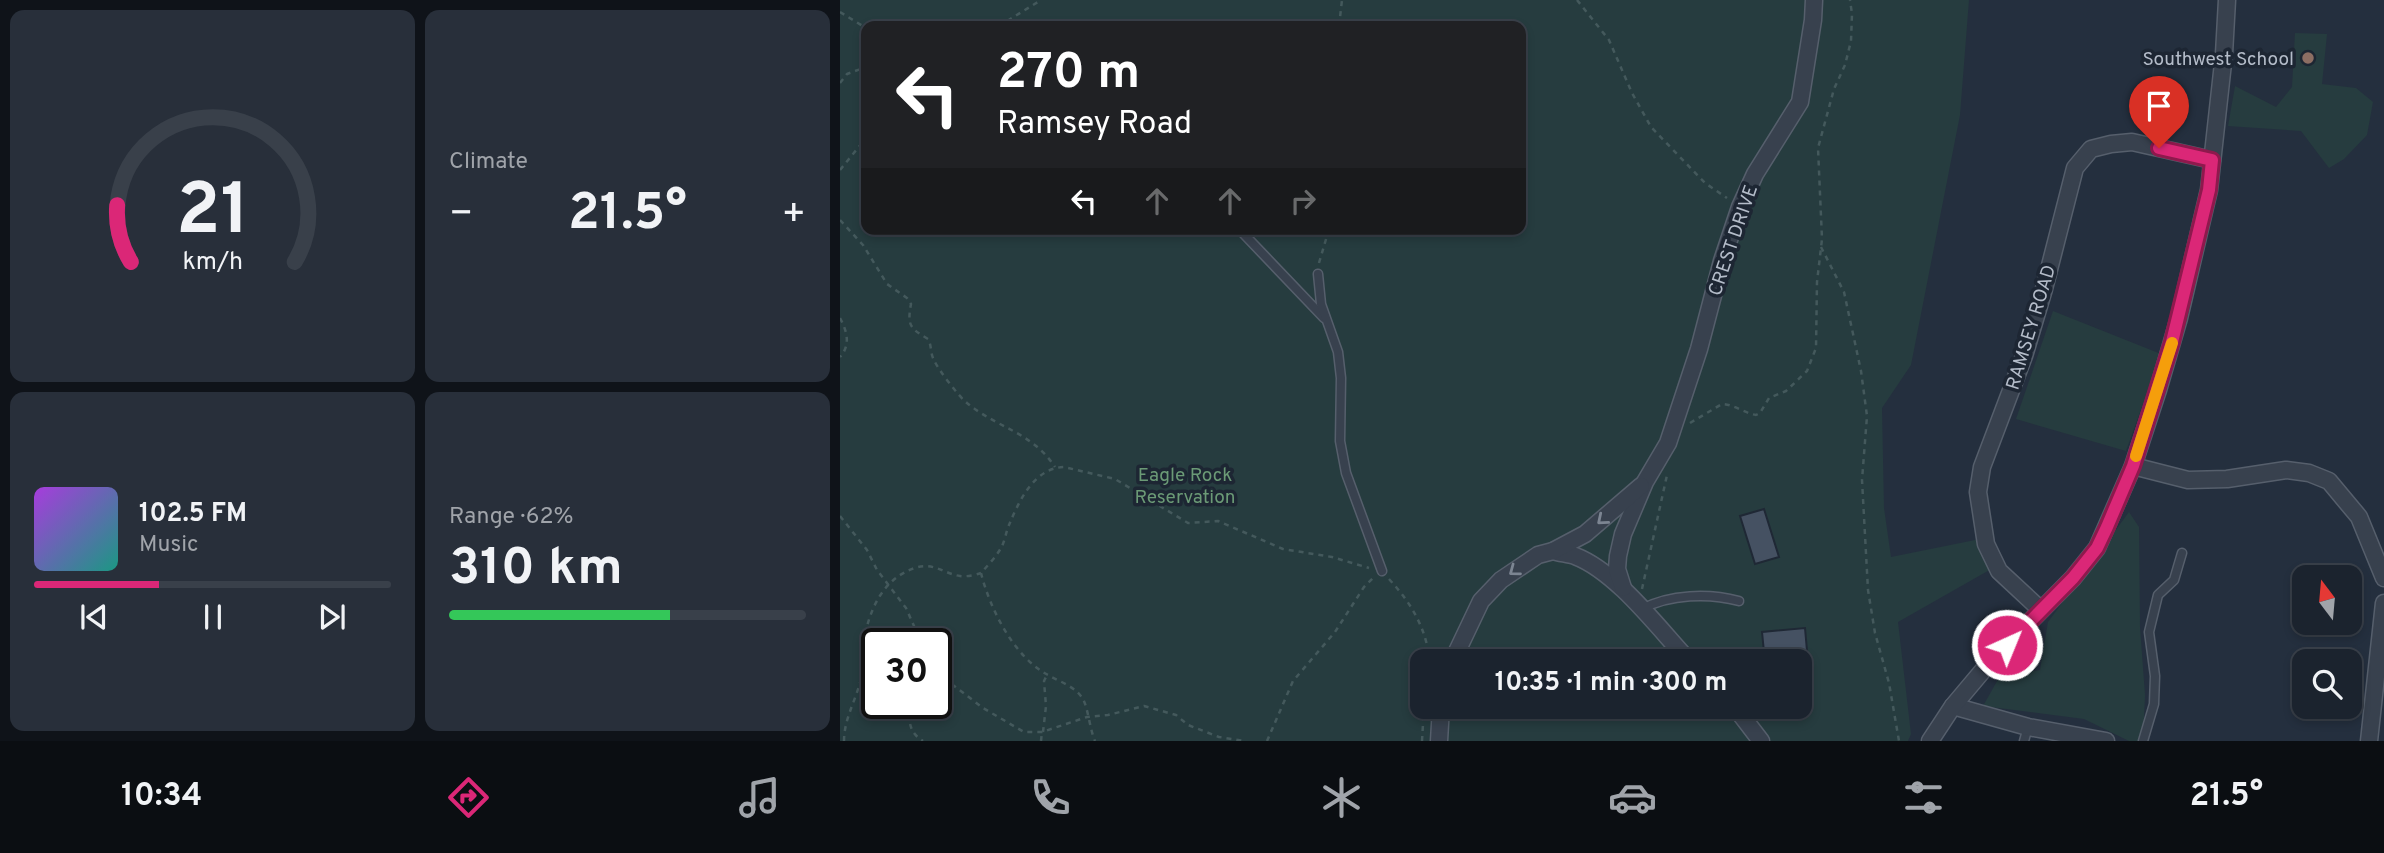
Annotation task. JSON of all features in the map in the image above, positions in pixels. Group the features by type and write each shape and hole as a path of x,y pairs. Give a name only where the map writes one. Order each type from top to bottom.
{"street":[{"name":"CREST DRIVE","path":"1623,588 1617,569 1623,534 1645,482 1671,435 1740,207 1755,174 1800,102 1814,0"},
{"path":"1930,741 1953,706 1990,662 2073,578 2097,548 2133,466 2179,318 2209,190 2224,54 2227,0"},
{"name":"RAMSEY ROAD","path":"2041,610 1999,571 1986,544 1978,492 1982,467 2024,356 2075,168 2091,149 2132,142 2212,160"},
{"path":"2133,466 2188,480 2286,470 2309,473 2329,481 2359,517 2384,578"},
{"name":"CREST DRIVE","path":"1457,649 1481,601 1501,580 1538,555 1553,551 1585,534 1645,482"},
{"path":"1553,551 1575,556 1591,565 1641,601 1680,649"},
{"path":"2369,741 2384,603"},
{"path":"1953,706 2026,734 2106,741"},
{"path":"1439,741 1440,719"},
{"path":"1744,719 1761,741"}],"lane":[{"path":"1245,235 1328,323"},
{"path":"1318,274 1321,304 1338,352 1340,441 1346,473 1382,571"},
{"path":"2143,741 2154,704 2155,676 2150,632 2158,595 2174,580 2182,553"},
{"path":"1641,601 1654,603 1704,596 1739,601"}],"path":[{"path":"1007,21 1041,0"},
{"path":"1340,21 1342,0"},
{"path":"1577,0 1609,40 1632,93 1651,127 1705,183 1740,207"},
{"path":"840,12 861,25"},
{"path":"840,83 847,74 861,69"},
{"path":"840,170 861,144"},
{"path":"840,220 863,245 887,284 907,298 911,304 908,314 911,326 920,336 928,339 935,363 960,397 1038,446 1055,467"},
{"path":"1318,274 1327,235"},
{"path":"1821,247 1844,292 1861,371 1867,416 1862,480 1868,590 1899,741"},
{"path":"840,318 848,336 844,354 840,357"},
{"path":"844,741 845,728 861,678 866,629 874,607 887,585 920,566 937,567 961,577 981,573 1002,546 1024,495 1041,474 1055,467 1115,479 1188,523 1218,522 1283,549 1332,557 1382,571 1418,616 1426,635 1428,649"},
{"path":"1641,601 1668,472"},
{"path":"840,516 867,550 887,585 906,608 915,628"},
{"path":"1266,741 1293,681 1335,632 1364,587 1382,571"},
{"path":"981,573 994,613 1018,648 1047,675 1077,692 1084,700 1094,741"},
{"path":"1041,741 1046,706 1044,681 1047,675"},
{"path":"952,684 983,708 1024,732 1043,732 1087,717 1108,715 1135,707 1154,707 1176,715 1196,729 1231,740 1245,741"},
{"path":"910,719 910,727 916,737 923,741"},
{"path":"1422,741 1423,719"}],"green space":[{"name":"Eagle Rock Reservation","path":"840,0 1969,0 1960,115 1911,365 1882,408 1884,508 1891,557 1980,539 1993,568 1898,622 1911,734 1908,741 840,741"},
{"path":"2295,33 2327,34 2322,84 2356,88 2373,102 2367,135 2344,159 2329,168 2301,131 2228,126 2235,86 2276,107 2292,87"},
{"path":"2053,311 2161,354 2126,451 2016,419"},
{"path":"2129,512 2139,527 2140,627 2145,695 2143,741 2129,741 2084,719 1983,706 2000,676 2040,670 2048,622"}],"building":[{"path":"1764,509 1779,557 1755,564 1740,516"},
{"path":"1805,628 1807,649 1764,649 1762,632"}],"slow traffic":[{"path":"2136,456 2172,343"}],"place":[{"name":"Southwest School","path":"2308,58"}],"route":[{"path":"2007,645 2073,578 2097,548 2133,466 2158,390 2191,267 2209,190 2212,160 2159,148"}]}
